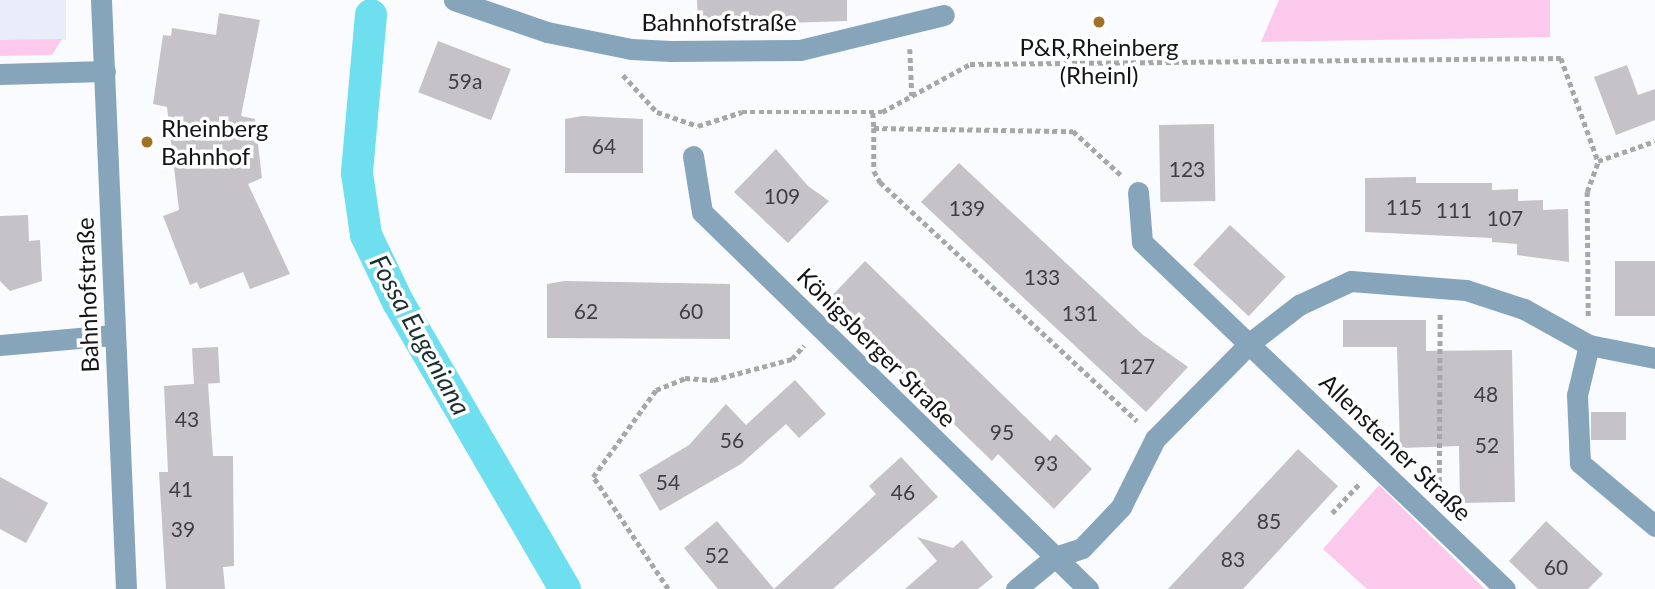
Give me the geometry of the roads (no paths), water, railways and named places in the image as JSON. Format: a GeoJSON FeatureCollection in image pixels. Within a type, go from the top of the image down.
{"type":"FeatureCollection","features":[{"type":"Feature","properties":{"kind":"street","name":"Bahnhofstraße"},"geometry":{"type":"LineString","coordinates":[[101,0],[113,335],[126,589]]}},
{"type":"Feature","properties":{"kind":"street","name":"Bahnhofstraße"},"geometry":{"type":"LineString","coordinates":[[454,0],[510,23],[631,49],[800,50],[944,15]]}},
{"type":"Feature","properties":{"kind":"street"},"geometry":{"type":"LineString","coordinates":[[0,74],[105,71]]}},
{"type":"Feature","properties":{"kind":"street","name":"Königsberger Straße"},"geometry":{"type":"LineString","coordinates":[[693,156],[702,212],[1088,589]]}},
{"type":"Feature","properties":{"kind":"street","name":"Allensteiner Straße"},"geometry":{"type":"LineString","coordinates":[[1138,192],[1142,242],[1251,342],[1505,589]]}},
{"type":"Feature","properties":{"kind":"street"},"geometry":{"type":"LineString","coordinates":[[1016,589],[1055,557],[1082,548],[1121,507],[1155,439],[1251,342],[1299,305],[1352,281],[1466,290],[1524,309],[1589,345],[1655,358]]}},
{"type":"Feature","properties":{"kind":"street"},"geometry":{"type":"LineString","coordinates":[[0,345],[113,335]]}},
{"type":"Feature","properties":{"kind":"street"},"geometry":{"type":"LineString","coordinates":[[1589,345],[1577,395],[1580,463],[1655,526]]}},
{"type":"Feature","properties":{"kind":"waterway","name":"Fossa Eugeniana"},"geometry":{"type":"LineString","coordinates":[[371,15],[357,173],[366,235],[398,302],[565,589]]}},
{"type":"Feature","properties":{"kind":"place","name":"P&R,Rheinberg (Rheinl)"},"geometry":{"type":"Point","coordinates":[1099,22]}},
{"type":"Feature","properties":{"kind":"place","name":"Rheinberg Bahnhof"},"geometry":{"type":"Point","coordinates":[147,142]}}]}
